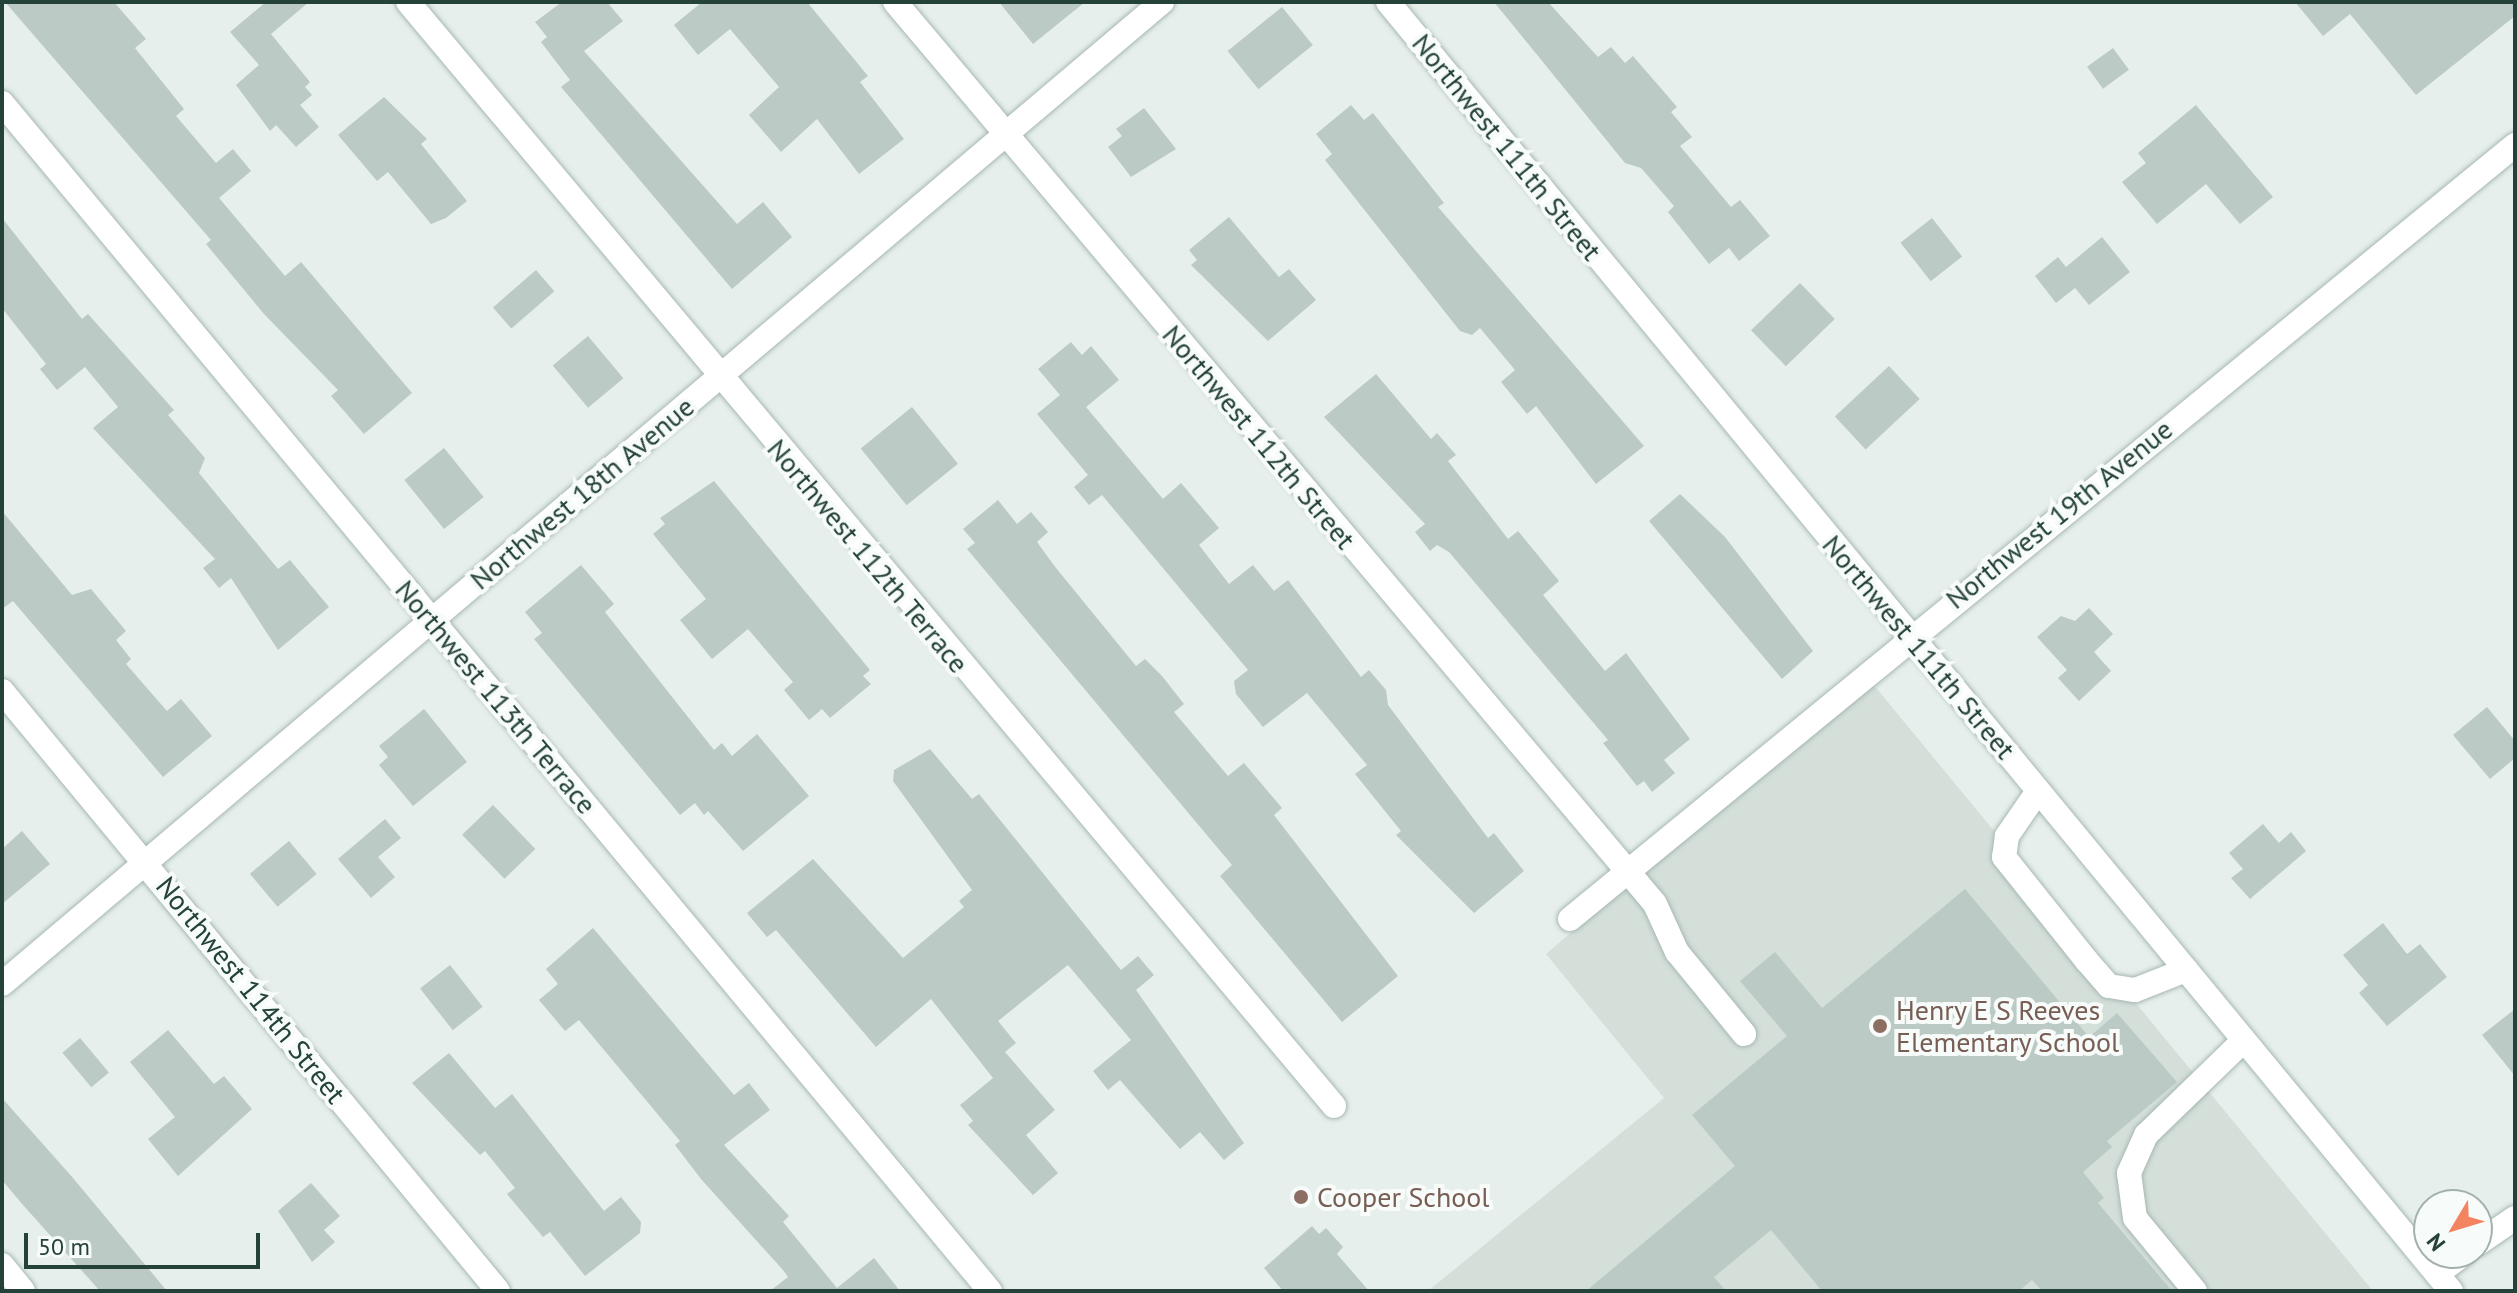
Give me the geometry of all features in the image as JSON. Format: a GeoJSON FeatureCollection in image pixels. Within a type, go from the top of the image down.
{"type":"FeatureCollection","features":[{"type":"Feature","properties":{"kind":"street","name":"Northwest 112th Terrace"},"geometry":{"type":"LineString","coordinates":[[408,2],[718,379],[1334,1106]]}},
{"type":"Feature","properties":{"kind":"street","name":"Northwest 112th Street"},"geometry":{"type":"LineString","coordinates":[[895,2],[1655,904],[1677,952],[1744,1034]]}},
{"type":"Feature","properties":{"kind":"street","name":"Northwest 18th Avenue"},"geometry":{"type":"LineString","coordinates":[[2,984],[1162,2]]}},
{"type":"Feature","properties":{"kind":"street","name":"Northwest 111th Street"},"geometry":{"type":"LineString","coordinates":[[1388,2],[2444,1282]]}},
{"type":"Feature","properties":{"kind":"street","name":"Northwest 113th Terrace"},"geometry":{"type":"LineString","coordinates":[[2,103],[990,1291]]}},
{"type":"Feature","properties":{"kind":"street","name":"Northwest 19th Avenue"},"geometry":{"type":"LineString","coordinates":[[1570,919],[1909,636],[2515,145]]}},
{"type":"Feature","properties":{"kind":"street","name":"Northwest 114th Street"},"geometry":{"type":"LineString","coordinates":[[2,691],[498,1291]]}},
{"type":"Feature","properties":{"kind":"street"},"geometry":{"type":"LineString","coordinates":[[2038,791],[2007,836],[2004,857],[2087,961],[2109,986],[2135,990],[2186,970]]}},
{"type":"Feature","properties":{"kind":"street"},"geometry":{"type":"LineString","coordinates":[[2195,1291],[2135,1218],[2129,1173],[2146,1135],[2244,1040]]}},
{"type":"Feature","properties":{"kind":"street"},"geometry":{"type":"LineString","coordinates":[[2493,1233],[2515,1218]]}},
{"type":"Feature","properties":{"kind":"street"},"geometry":{"type":"LineString","coordinates":[[2,1265],[23,1291]]}},
{"type":"Feature","properties":{"kind":"shaded area","name":"Henry E S Reeves Elementary School"},"geometry":{"type":"Polygon","coordinates":[[[1868,678],[2373,1291],[1428,1291],[1664,1098],[1546,954],[1868,678]]]}},
{"type":"Feature","properties":{"kind":"building"},"geometry":{"type":"Polygon","coordinates":[[[5,2],[114,2],[146,39],[135,48],[184,109],[176,116],[216,163],[233,149],[251,171],[219,198],[285,276],[301,262],[412,393],[364,434],[331,396],[338,390],[264,314],[206,244],[211,240],[5,2]]]}},
{"type":"Feature","properties":{"kind":"building"},"geometry":{"type":"Polygon","coordinates":[[[266,2],[309,2],[271,34],[310,82],[305,87],[312,95],[300,105],[319,127],[296,147],[276,125],[270,131],[236,85],[259,65],[230,32],[266,2]]]}},
{"type":"Feature","properties":{"kind":"building"},"geometry":{"type":"Polygon","coordinates":[[[562,2],[607,2],[623,21],[584,51],[737,224],[763,202],[792,237],[732,289],[561,87],[570,80],[541,42],[547,37],[535,22],[562,2]]]}},
{"type":"Feature","properties":{"kind":"building"},"geometry":{"type":"Polygon","coordinates":[[[702,2],[807,2],[868,76],[860,82],[904,139],[859,174],[817,119],[781,152],[749,115],[779,87],[730,29],[698,55],[674,25],[702,2]]]}},
{"type":"Feature","properties":{"kind":"building"},"geometry":{"type":"Polygon","coordinates":[[[999,2],[1085,2],[1033,44],[999,2]]]}},
{"type":"Feature","properties":{"kind":"building"},"geometry":{"type":"Polygon","coordinates":[[[1494,2],[1548,2],[1598,57],[1611,47],[1625,63],[1633,56],[1677,107],[1671,112],[1692,137],[1680,146],[1731,207],[1740,200],[1770,236],[1739,261],[1729,248],[1709,264],[1668,212],[1674,206],[1641,168],[1625,163],[1494,2]]]}},
{"type":"Feature","properties":{"kind":"building"},"geometry":{"type":"Polygon","coordinates":[[[2295,2],[2515,2],[2515,16],[2416,95],[2350,14],[2323,36],[2295,2]]]}},
{"type":"Feature","properties":{"kind":"building"},"geometry":{"type":"Polygon","coordinates":[[[1282,7],[1313,45],[1258,89],[1228,51],[1282,7]]]}},
{"type":"Feature","properties":{"kind":"building"},"geometry":{"type":"Polygon","coordinates":[[[2113,48],[2129,70],[2103,89],[2087,67],[2113,48]]]}},
{"type":"Feature","properties":{"kind":"building"},"geometry":{"type":"Polygon","coordinates":[[[384,97],[427,139],[421,144],[467,201],[446,218],[431,224],[388,172],[377,181],[338,135],[384,97]]]}},
{"type":"Feature","properties":{"kind":"building"},"geometry":{"type":"Polygon","coordinates":[[[1351,105],[1364,120],[1373,113],[1444,203],[1438,207],[1644,446],[1596,484],[1536,406],[1527,414],[1501,382],[1515,370],[1480,328],[1472,335],[1460,331],[1325,160],[1332,154],[1316,134],[1351,105]]]}},
{"type":"Feature","properties":{"kind":"building"},"geometry":{"type":"Polygon","coordinates":[[[2196,105],[2273,197],[2240,224],[2206,184],[2157,224],[2122,182],[2146,163],[2138,153],[2196,105]]]}},
{"type":"Feature","properties":{"kind":"building"},"geometry":{"type":"Polygon","coordinates":[[[1144,108],[1176,149],[1131,177],[1108,147],[1122,136],[1116,129],[1144,108]]]}},
{"type":"Feature","properties":{"kind":"building"},"geometry":{"type":"Polygon","coordinates":[[[1229,217],[1279,277],[1289,269],[1316,300],[1268,341],[1191,265],[1197,260],[1189,250],[1229,217]]]}},
{"type":"Feature","properties":{"kind":"building"},"geometry":{"type":"Polygon","coordinates":[[[2,218],[82,319],[88,314],[174,410],[168,415],[205,458],[199,473],[278,569],[290,560],[329,607],[278,650],[231,578],[219,588],[203,568],[215,559],[93,428],[118,407],[85,367],[57,390],[40,369],[46,364],[2,308],[2,218]]]}},
{"type":"Feature","properties":{"kind":"building"},"geometry":{"type":"Polygon","coordinates":[[[1932,218],[1962,257],[1931,281],[1900,243],[1932,218]]]}},
{"type":"Feature","properties":{"kind":"building"},"geometry":{"type":"Polygon","coordinates":[[[2102,237],[2130,272],[2089,305],[2075,288],[2056,303],[2035,276],[2058,257],[2066,267],[2102,237]]]}},
{"type":"Feature","properties":{"kind":"building"},"geometry":{"type":"Polygon","coordinates":[[[536,270],[554,291],[511,329],[493,307],[536,270]]]}},
{"type":"Feature","properties":{"kind":"building"},"geometry":{"type":"Polygon","coordinates":[[[1800,283],[1835,319],[1786,366],[1751,330],[1800,283]]]}},
{"type":"Feature","properties":{"kind":"building"},"geometry":{"type":"Polygon","coordinates":[[[588,336],[623,378],[588,408],[553,366],[588,336]]]}},
{"type":"Feature","properties":{"kind":"building"},"geometry":{"type":"Polygon","coordinates":[[[1071,342],[1082,355],[1091,346],[1119,380],[1086,407],[1163,499],[1181,483],[1219,528],[1199,545],[1229,584],[1253,565],[1274,591],[1288,580],[1361,677],[1369,670],[1386,690],[1388,705],[1488,838],[1494,833],[1524,871],[1474,913],[1396,835],[1401,831],[1355,774],[1367,765],[1307,693],[1263,727],[1236,694],[1234,681],[1248,670],[1102,495],[1089,505],[1074,487],[1088,475],[1037,414],[1060,395],[1038,369],[1071,342]]]}},
{"type":"Feature","properties":{"kind":"building"},"geometry":{"type":"Polygon","coordinates":[[[1889,366],[1920,399],[1866,449],[1835,416],[1889,366]]]}},
{"type":"Feature","properties":{"kind":"building"},"geometry":{"type":"Polygon","coordinates":[[[1376,374],[1431,439],[1437,433],[1456,455],[1448,461],[1508,539],[1518,531],[1559,581],[1543,595],[1605,671],[1626,653],[1690,739],[1664,760],[1675,773],[1652,792],[1644,781],[1637,786],[1603,743],[1608,740],[1449,552],[1437,545],[1430,551],[1415,532],[1425,524],[1324,417],[1376,374]]]}},
{"type":"Feature","properties":{"kind":"building"},"geometry":{"type":"Polygon","coordinates":[[[912,407],[958,464],[907,505],[861,449],[912,407]]]}},
{"type":"Feature","properties":{"kind":"building"},"geometry":{"type":"Polygon","coordinates":[[[444,448],[484,497],[444,529],[404,480],[444,448]]]}},
{"type":"Feature","properties":{"kind":"building"},"geometry":{"type":"Polygon","coordinates":[[[714,481],[870,670],[863,676],[871,684],[830,718],[822,709],[809,720],[784,690],[793,682],[748,629],[712,659],[680,620],[706,599],[653,534],[665,524],[660,518],[714,481]]]}},
{"type":"Feature","properties":{"kind":"building"},"geometry":{"type":"Polygon","coordinates":[[[1680,494],[1725,537],[1813,651],[1782,679],[1649,521],[1680,494]]]}},
{"type":"Feature","properties":{"kind":"building"},"geometry":{"type":"Polygon","coordinates":[[[998,500],[1017,524],[1031,512],[1048,532],[1037,542],[1056,568],[1136,666],[1145,659],[1162,676],[1184,704],[1174,712],[1228,776],[1244,763],[1282,808],[1274,815],[1398,976],[1342,1022],[1220,876],[1232,865],[967,549],[975,543],[963,529],[998,500]]]}},
{"type":"Feature","properties":{"kind":"building"},"geometry":{"type":"Polygon","coordinates":[[[2,511],[72,595],[91,589],[126,631],[116,640],[131,659],[126,664],[167,711],[181,699],[212,736],[163,777],[13,601],[2,609],[2,511]]]}},
{"type":"Feature","properties":{"kind":"building"},"geometry":{"type":"Polygon","coordinates":[[[581,565],[614,604],[605,612],[714,750],[722,743],[732,756],[757,734],[809,796],[743,851],[708,811],[704,815],[695,803],[680,815],[534,639],[542,633],[525,612],[581,565]]]}},
{"type":"Feature","properties":{"kind":"building"},"geometry":{"type":"Polygon","coordinates":[[[2089,608],[2113,634],[2094,652],[2111,671],[2079,701],[2058,678],[2067,670],[2037,637],[2061,616],[2075,621],[2089,608]]]}},
{"type":"Feature","properties":{"kind":"building"},"geometry":{"type":"Polygon","coordinates":[[[2487,707],[2515,741],[2515,758],[2490,779],[2453,735],[2487,707]]]}},
{"type":"Feature","properties":{"kind":"building"},"geometry":{"type":"Polygon","coordinates":[[[424,709],[467,762],[413,806],[379,765],[388,757],[379,746],[424,709]]]}},
{"type":"Feature","properties":{"kind":"building"},"geometry":{"type":"Polygon","coordinates":[[[930,749],[972,799],[979,794],[1121,970],[1138,956],[1154,975],[1136,990],[1244,1143],[1224,1160],[1200,1132],[1180,1149],[1120,1080],[1108,1090],[1093,1071],[1131,1040],[1068,965],[998,1021],[1016,1043],[1005,1052],[1055,1110],[1026,1135],[1058,1173],[1033,1195],[968,1125],[973,1121],[960,1105],[993,1078],[931,999],[876,1047],[776,930],[767,937],[747,913],[813,859],[903,958],[964,907],[959,901],[972,890],[893,781],[894,770],[930,749]]]}},
{"type":"Feature","properties":{"kind":"building"},"geometry":{"type":"Polygon","coordinates":[[[493,805],[535,849],[504,879],[462,835],[493,805]]]}},
{"type":"Feature","properties":{"kind":"building"},"geometry":{"type":"Polygon","coordinates":[[[385,819],[401,838],[378,857],[395,877],[371,898],[338,859],[385,819]]]}},
{"type":"Feature","properties":{"kind":"building"},"geometry":{"type":"Polygon","coordinates":[[[2263,824],[2279,843],[2291,832],[2306,851],[2250,899],[2231,878],[2243,869],[2229,853],[2263,824]]]}},
{"type":"Feature","properties":{"kind":"building"},"geometry":{"type":"Polygon","coordinates":[[[22,831],[50,864],[2,904],[2,849],[22,831]]]}},
{"type":"Feature","properties":{"kind":"building"},"geometry":{"type":"Polygon","coordinates":[[[289,841],[317,874],[278,907],[250,874],[289,841]]]}},
{"type":"Feature","properties":{"kind":"building"},"geometry":{"type":"Polygon","coordinates":[[[1965,889],[2089,1037],[2117,1013],[2177,1082],[2107,1141],[2112,1147],[2083,1172],[2104,1198],[2098,1203],[2172,1291],[2042,1291],[2032,1280],[2019,1291],[1822,1291],[1771,1230],[1714,1277],[1726,1291],[1586,1291],[1735,1166],[1692,1115],[1787,1036],[1740,981],[1775,952],[1822,1008],[1965,889]]]}},
{"type":"Feature","properties":{"kind":"building"},"geometry":{"type":"Polygon","coordinates":[[[2383,923],[2407,954],[2420,944],[2447,977],[2387,1026],[2359,993],[2368,985],[2343,955],[2383,923]]]}},
{"type":"Feature","properties":{"kind":"building"},"geometry":{"type":"Polygon","coordinates":[[[593,928],[734,1095],[749,1083],[770,1110],[724,1145],[789,1216],[783,1222],[837,1288],[874,1258],[900,1291],[770,1291],[788,1277],[783,1270],[701,1179],[675,1145],[680,1141],[579,1020],[565,1031],[539,1000],[558,984],[546,969],[593,928]]]}},
{"type":"Feature","properties":{"kind":"building"},"geometry":{"type":"Polygon","coordinates":[[[450,965],[483,1007],[453,1030],[420,988],[450,965]]]}},
{"type":"Feature","properties":{"kind":"building"},"geometry":{"type":"Polygon","coordinates":[[[2515,1009],[2515,1076],[2482,1035],[2515,1009]]]}},
{"type":"Feature","properties":{"kind":"building"},"geometry":{"type":"Polygon","coordinates":[[[168,1030],[214,1084],[224,1076],[252,1109],[178,1176],[148,1139],[175,1117],[130,1062],[168,1030]]]}},
{"type":"Feature","properties":{"kind":"building"},"geometry":{"type":"Polygon","coordinates":[[[80,1038],[109,1072],[91,1087],[62,1053],[80,1038]]]}},
{"type":"Feature","properties":{"kind":"building"},"geometry":{"type":"Polygon","coordinates":[[[449,1053],[495,1108],[512,1094],[604,1211],[621,1197],[641,1222],[640,1233],[585,1276],[550,1232],[543,1237],[507,1194],[515,1188],[485,1151],[480,1155],[412,1083],[449,1053]]]}},
{"type":"Feature","properties":{"kind":"building"},"geometry":{"type":"Polygon","coordinates":[[[2,1098],[167,1291],[100,1291],[23,1205],[2,1180],[2,1098]]]}},
{"type":"Feature","properties":{"kind":"building"},"geometry":{"type":"Polygon","coordinates":[[[311,1183],[340,1216],[324,1230],[335,1242],[312,1262],[278,1211],[311,1183]]]}},
{"type":"Feature","properties":{"kind":"building"},"geometry":{"type":"Polygon","coordinates":[[[1312,1226],[1319,1234],[1326,1228],[1343,1247],[1337,1254],[1369,1291],[1283,1291],[1264,1268],[1312,1226]]]}},
{"type":"Feature","properties":{"kind":"place","name":"Henry E S Reeves Elementary School"},"geometry":{"type":"Point","coordinates":[1880,1026]}},
{"type":"Feature","properties":{"kind":"place","name":"Cooper School"},"geometry":{"type":"Point","coordinates":[1301,1197]}}]}
